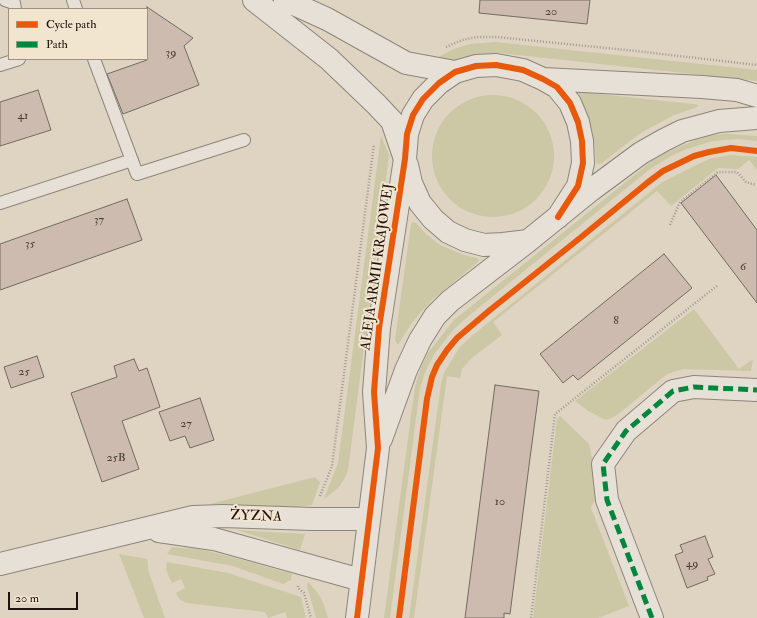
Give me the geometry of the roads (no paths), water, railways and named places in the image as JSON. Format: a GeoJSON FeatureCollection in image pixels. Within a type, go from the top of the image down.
{"type":"FeatureCollection","features":[{"type":"Feature","properties":{"kind":"street"},"geometry":{"type":"LineString","coordinates":[[254,0],[329,59],[392,121],[405,159],[411,183],[420,203],[433,219],[448,232],[465,240],[484,244],[504,244],[528,241]]}},
{"type":"Feature","properties":{"kind":"street"},"geometry":{"type":"LineString","coordinates":[[285,0],[326,19],[406,63],[455,72]]}},
{"type":"Feature","properties":{"kind":"street"},"geometry":{"type":"LineString","coordinates":[[405,159],[407,134],[413,116],[423,99],[439,83],[455,72],[476,66],[496,65],[523,70],[557,87],[570,103],[578,122],[582,141],[583,163],[578,186],[558,217]]}},
{"type":"Feature","properties":{"kind":"street"},"geometry":{"type":"LineString","coordinates":[[543,79],[702,87],[737,90],[757,96]]}},
{"type":"Feature","properties":{"kind":"street","name":"ALEJA ARMII KRAJOWEJ"},"geometry":{"type":"LineString","coordinates":[[378,448],[406,370],[420,340],[435,316],[450,301],[591,190],[641,154],[664,140],[682,131],[719,121],[757,118]]}},
{"type":"Feature","properties":{"kind":"street","name":"ALEJA ARMII KRAJOWEJ"},"geometry":{"type":"LineString","coordinates":[[357,618],[378,448],[374,392],[379,328],[405,159]]}},
{"type":"Feature","properties":{"kind":"street"},"geometry":{"type":"LineString","coordinates":[[652,618],[607,500],[603,464],[626,431],[672,391],[694,387],[757,390]]}},
{"type":"Feature","properties":{"kind":"street","name":"ŻYZNA"},"geometry":{"type":"LineString","coordinates":[[0,564],[193,517],[237,516],[306,519],[369,519]]}},
{"type":"Feature","properties":{"kind":"street","name":"ŻYZNA"},"geometry":{"type":"LineString","coordinates":[[144,529],[214,539],[361,580]]}},
{"type":"Feature","properties":{"kind":"lane"},"geometry":{"type":"LineString","coordinates":[[5,0],[14,3],[15,8]]}},
{"type":"Feature","properties":{"kind":"lane"},"geometry":{"type":"LineString","coordinates":[[0,65],[16,60]]}},
{"type":"Feature","properties":{"kind":"lane"},"geometry":{"type":"LineString","coordinates":[[94,60],[137,174],[244,140]]}},
{"type":"Feature","properties":{"kind":"lane"},"geometry":{"type":"LineString","coordinates":[[0,203],[132,160]]}}]}
